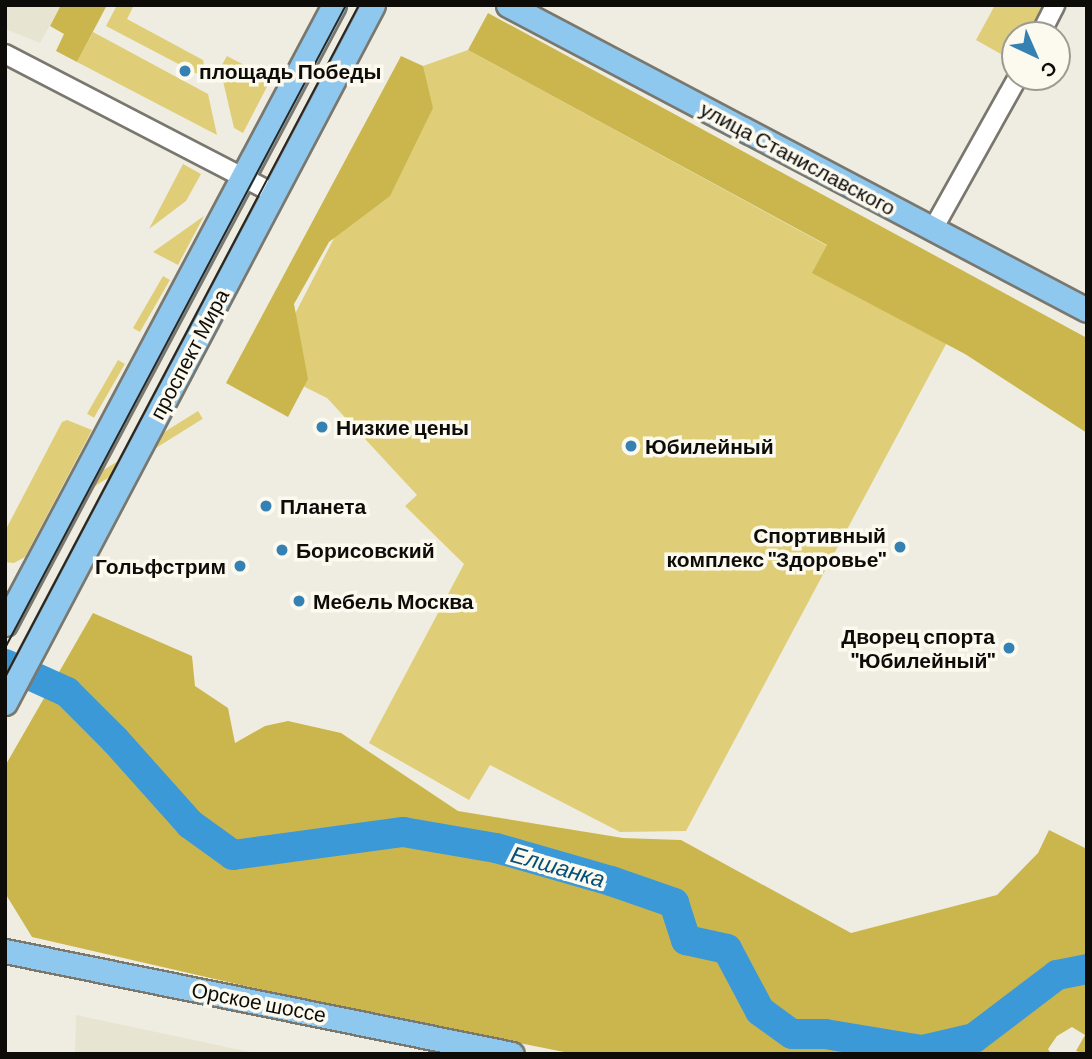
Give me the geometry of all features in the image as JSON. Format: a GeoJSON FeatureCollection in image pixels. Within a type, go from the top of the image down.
{"type":"FeatureCollection","features":[{"type":"Feature","properties":{"kind":"main road","name":"проспект Мира"},"geometry":{"type":"LineString","coordinates":[[7,620],[334,5]]}},
{"type":"Feature","properties":{"kind":"main road","name":"проспект Мира"},"geometry":{"type":"LineString","coordinates":[[5,703],[373,5]]}},
{"type":"Feature","properties":{"kind":"main road","name":"улица Станиславского"},"geometry":{"type":"LineString","coordinates":[[508,5],[1087,310]]}},
{"type":"Feature","properties":{"kind":"main road","name":"Орское шоссе"},"geometry":{"type":"LineString","coordinates":[[5,951],[512,1054]]}},
{"type":"Feature","properties":{"kind":"street"},"geometry":{"type":"LineString","coordinates":[[1047,21],[1055,5]]}},
{"type":"Feature","properties":{"kind":"street"},"geometry":{"type":"LineString","coordinates":[[5,54],[273,193]]}},
{"type":"Feature","properties":{"kind":"street"},"geometry":{"type":"LineString","coordinates":[[933,229],[1010,91]]}},
{"type":"Feature","properties":{"kind":"shaded area"},"geometry":{"type":"Polygon","coordinates":[[[5,5],[61,5],[40,43],[5,29],[5,5]]]}},
{"type":"Feature","properties":{"kind":"shaded area"},"geometry":{"type":"Polygon","coordinates":[[[61,5],[107,5],[77,62],[56,51],[64,34],[50,26],[61,5]]]}},
{"type":"Feature","properties":{"kind":"shaded area"},"geometry":{"type":"Polygon","coordinates":[[[117,5],[134,5],[127,19],[203,60],[207,79],[106,26],[117,5]]]}},
{"type":"Feature","properties":{"kind":"shaded area"},"geometry":{"type":"Polygon","coordinates":[[[995,5],[1045,5],[1037,21],[1001,21],[1001,54],[976,40],[995,5]]]}},
{"type":"Feature","properties":{"kind":"shaded area"},"geometry":{"type":"Polygon","coordinates":[[[488,13],[1087,338],[1087,433],[965,354],[812,273],[827,245],[468,50],[488,13]]]}},
{"type":"Feature","properties":{"kind":"shaded area"},"geometry":{"type":"Polygon","coordinates":[[[93,32],[208,94],[217,135],[77,62],[93,32]]]}},
{"type":"Feature","properties":{"kind":"shaded area","name":"Юбилейный"},"geometry":{"type":"Polygon","coordinates":[[[468,50],[960,318],[686,831],[620,832],[490,765],[469,800],[369,743],[464,564],[405,506],[417,495],[327,398],[267,368],[423,66],[468,50]]]}},
{"type":"Feature","properties":{"kind":"shaded area"},"geometry":{"type":"Polygon","coordinates":[[[227,56],[271,79],[243,133],[234,128],[220,68],[227,56]]]}},
{"type":"Feature","properties":{"kind":"shaded area"},"geometry":{"type":"Polygon","coordinates":[[[401,56],[423,66],[433,108],[390,196],[329,242],[294,304],[308,379],[288,417],[226,383],[401,56]]]}},
{"type":"Feature","properties":{"kind":"shaded area"},"geometry":{"type":"Polygon","coordinates":[[[183,164],[201,174],[186,201],[149,229],[183,164]]]}},
{"type":"Feature","properties":{"kind":"shaded area"},"geometry":{"type":"Polygon","coordinates":[[[204,216],[178,265],[153,252],[204,216]]]}},
{"type":"Feature","properties":{"kind":"shaded area"},"geometry":{"type":"Polygon","coordinates":[[[163,276],[170,280],[140,332],[133,328],[163,276]]]}},
{"type":"Feature","properties":{"kind":"shaded area"},"geometry":{"type":"Polygon","coordinates":[[[118,360],[125,364],[94,418],[87,414],[118,360]]]}},
{"type":"Feature","properties":{"kind":"shaded area"},"geometry":{"type":"Polygon","coordinates":[[[198,411],[203,419],[67,503],[62,496],[198,411]]]}},
{"type":"Feature","properties":{"kind":"shaded area"},"geometry":{"type":"Polygon","coordinates":[[[67,420],[92,430],[25,557],[14,563],[5,562],[5,531],[62,422],[67,420]]]}},
{"type":"Feature","properties":{"kind":"shaded area"},"geometry":{"type":"Polygon","coordinates":[[[93,613],[192,656],[195,686],[228,708],[235,743],[265,726],[288,721],[341,733],[458,811],[623,838],[681,840],[851,933],[997,895],[1038,853],[1049,830],[1087,849],[1087,1054],[1076,1051],[1085,1035],[1072,1027],[1057,1036],[1048,1049],[1051,1054],[574,1054],[315,1002],[32,937],[5,893],[5,766],[93,613]]]}},
{"type":"Feature","properties":{"kind":"shaded area"},"geometry":{"type":"Polygon","coordinates":[[[76,1015],[260,1054],[75,1054],[76,1015]]]}},
{"type":"Feature","properties":{"kind":"waterway","name":"Елшанка"},"geometry":{"type":"LineString","coordinates":[[5,664],[67,692],[115,740],[190,824],[233,855],[403,832],[496,848],[611,881],[674,903],[686,940],[727,949],[760,1011],[792,1034],[825,1034],[922,1050],[974,1038],[1057,975],[1087,969]]}},
{"type":"Feature","properties":{"kind":"tram line"},"geometry":{"type":"LineString","coordinates":[[5,648],[346,5]]}},
{"type":"Feature","properties":{"kind":"tram line"},"geometry":{"type":"LineString","coordinates":[[5,677],[359,5]]}},
{"type":"Feature","properties":{"kind":"place","name":"площадь Победы"},"geometry":{"type":"Point","coordinates":[185,71]}},
{"type":"Feature","properties":{"kind":"place","name":"Низкие цены"},"geometry":{"type":"Point","coordinates":[322,427]}},
{"type":"Feature","properties":{"kind":"place","name":"Юбилейный"},"geometry":{"type":"Point","coordinates":[631,446]}},
{"type":"Feature","properties":{"kind":"place","name":"Планета"},"geometry":{"type":"Point","coordinates":[266,506]}},
{"type":"Feature","properties":{"kind":"place","name":"Спортивный комплекс \"Здоровье\""},"geometry":{"type":"Point","coordinates":[900,547]}},
{"type":"Feature","properties":{"kind":"place","name":"Борисовский"},"geometry":{"type":"Point","coordinates":[282,550]}},
{"type":"Feature","properties":{"kind":"place","name":"Гольфстрим"},"geometry":{"type":"Point","coordinates":[240,566]}},
{"type":"Feature","properties":{"kind":"place","name":"Мебель Москва"},"geometry":{"type":"Point","coordinates":[299,601]}},
{"type":"Feature","properties":{"kind":"place","name":"Дворец спорта \"Юбилейный\""},"geometry":{"type":"Point","coordinates":[1009,648]}}]}
